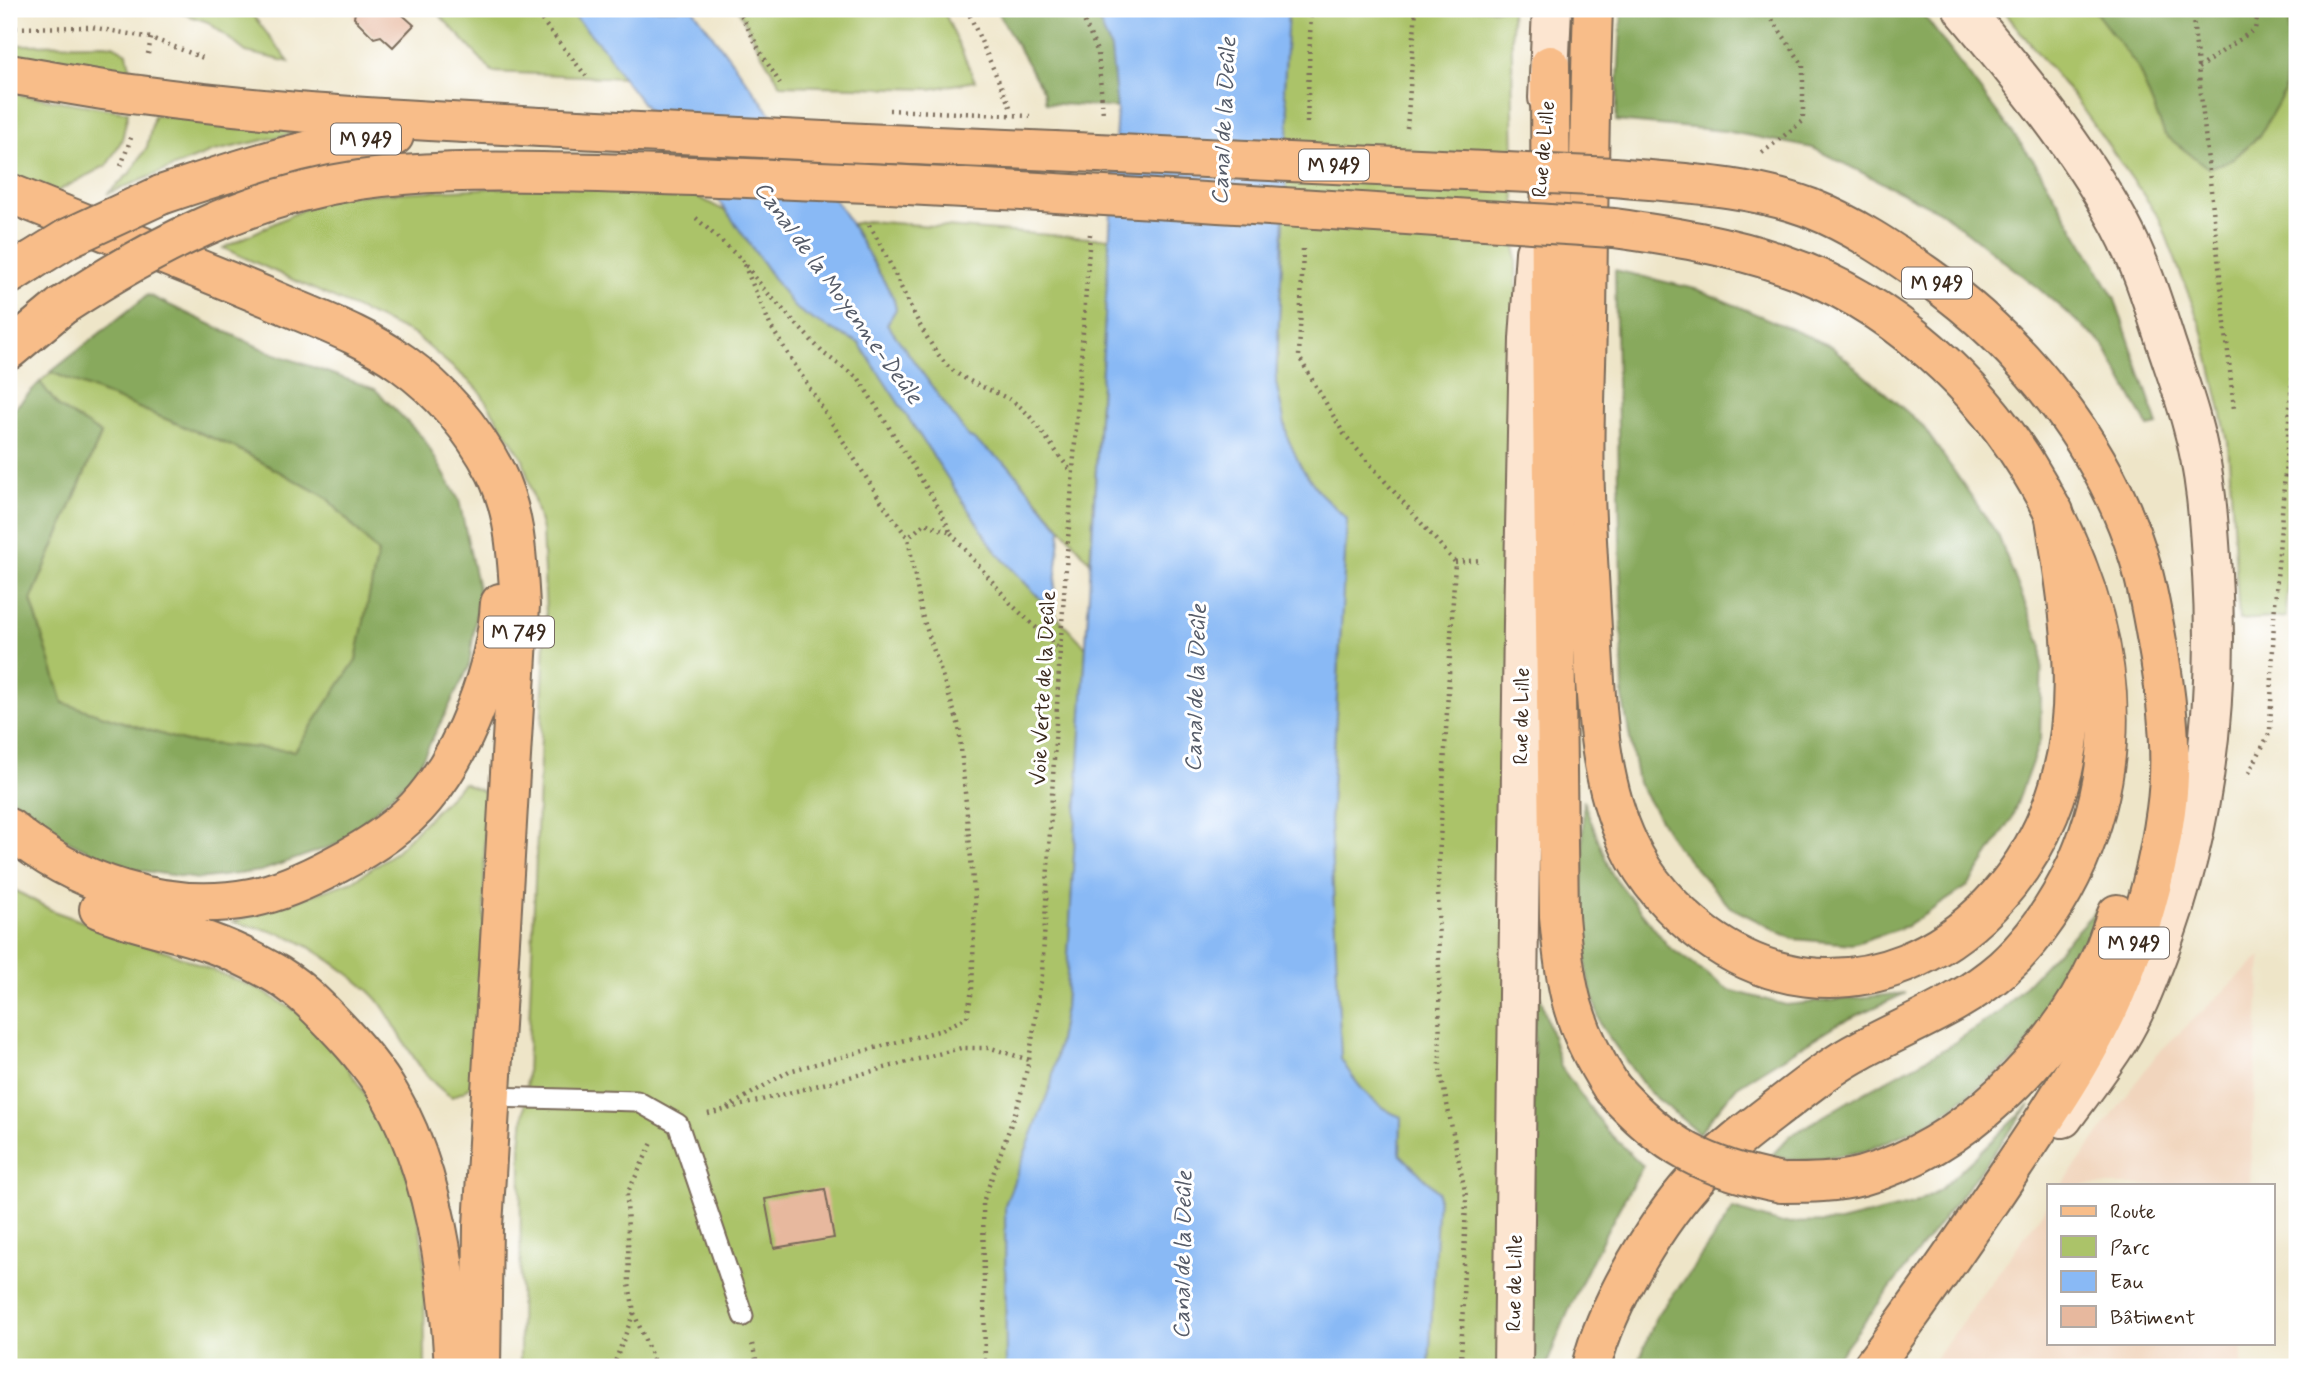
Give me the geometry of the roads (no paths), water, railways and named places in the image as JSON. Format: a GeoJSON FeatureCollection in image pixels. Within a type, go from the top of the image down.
{"type":"FeatureCollection","features":[{"type":"Feature","properties":{"kind":"main road"},"geometry":{"type":"LineString","coordinates":[[1592,9],[1584,492],[1598,707],[1606,775],[1614,808],[1630,848],[1650,880],[1671,906],[1695,928],[1718,945],[1761,966],[1824,978],[1859,976],[1895,967],[1929,953],[1963,931],[2004,888],[2032,849],[2049,814],[2061,777],[2070,729],[2073,671],[2070,611],[2054,512]]}},
{"type":"Feature","properties":{"kind":"main road"},"geometry":{"type":"LineString","coordinates":[[1550,65],[1551,411],[1559,916],[1563,973],[1582,1036],[1612,1088],[1638,1117],[1686,1153],[1746,1176],[1782,1183],[1816,1183],[1859,1177],[1898,1163],[1954,1133],[2029,1066],[2079,1000],[2101,958],[2120,905],[2136,847],[2148,790],[2150,701],[2140,559]]}},
{"type":"Feature","properties":{"kind":"main road"},"geometry":{"type":"LineString","coordinates":[[9,74],[139,95],[247,107],[354,117],[578,129]]}},
{"type":"Feature","properties":{"kind":"main road","name":"M 949"},"geometry":{"type":"LineString","coordinates":[[20,268],[68,238],[161,195],[240,168],[360,140],[444,131],[578,129],[1614,177],[1720,187],[1779,199],[1846,224],[1878,242],[1951,293],[2016,354],[2066,414],[2119,504],[2140,559],[2152,614],[2163,677],[2169,761],[2166,809],[2144,912],[2126,967],[2101,1026],[2075,1073],[1937,1280],[1872,1367]]}},
{"type":"Feature","properties":{"kind":"main road"},"geometry":{"type":"LineString","coordinates":[[9,350],[62,306],[148,253],[207,225],[265,202],[360,180],[435,172],[589,172],[882,183],[1614,228],[1677,236],[1786,265],[1876,310],[1930,351],[1969,390],[2009,438],[2054,512],[2087,587],[2106,668],[2109,710],[2105,767],[2098,808],[2070,878],[2029,942],[2002,969],[1953,1003],[1839,1063],[1754,1127],[1703,1171],[1640,1256],[1614,1304],[1591,1367]]}},
{"type":"Feature","properties":{"kind":"main road","name":"M 749"},"geometry":{"type":"LineString","coordinates":[[9,194],[195,267],[378,347],[404,364],[437,393],[463,421],[495,472],[508,506],[516,540],[520,605],[483,1226],[481,1367]]}},
{"type":"Feature","properties":{"kind":"main road"},"geometry":{"type":"LineString","coordinates":[[9,222],[184,288],[360,365],[387,380],[416,402],[457,450],[474,484],[491,531],[501,588],[499,615],[489,664],[472,716],[441,776],[424,800],[385,835],[359,853],[305,881],[252,898],[190,902],[152,898],[78,873],[50,858],[9,828]]}},
{"type":"Feature","properties":{"kind":"main road"},"geometry":{"type":"LineString","coordinates":[[9,860],[52,887],[104,911],[213,943],[272,971],[304,995],[352,1043],[389,1094],[403,1119],[419,1166],[434,1217],[446,1276],[454,1367]]}},
{"type":"Feature","properties":{"kind":"street","name":"Rue de Lille"},"geometry":{"type":"LineString","coordinates":[[1513,1367],[1518,937],[1530,339],[1552,9]]}},
{"type":"Feature","properties":{"kind":"street"},"geometry":{"type":"LineString","coordinates":[[1937,1280],[2091,1081],[2134,1010],[2169,923],[2185,868],[2208,757],[2213,715],[2214,614],[2208,512],[2193,426],[2147,286],[2121,226],[2085,165],[2042,104],[1963,9]]}},
{"type":"Feature","properties":{"kind":"lane"},"geometry":{"type":"LineString","coordinates":[[491,1097],[637,1101],[670,1124],[743,1316]]}},
{"type":"Feature","properties":{"kind":"water","name":"Canal de la Moyenne-Deûle"},"geometry":{"type":"Polygon","coordinates":[[[568,9],[693,9],[843,211],[893,297],[896,309],[887,324],[967,435],[1009,466],[1061,529],[1052,611],[997,553],[859,343],[813,320],[794,307],[727,212],[623,78],[606,51],[568,9]]]}},
{"type":"Feature","properties":{"kind":"water","name":"Canal de la Deûle"},"geometry":{"type":"Polygon","coordinates":[[[1094,9],[1288,9],[1284,89],[1289,114],[1276,383],[1288,439],[1300,465],[1319,492],[1347,519],[1330,822],[1341,1059],[1366,1094],[1391,1113],[1401,1117],[1400,1154],[1438,1192],[1429,1367],[1006,1367],[1005,1205],[1051,1085],[1065,1008],[1117,108],[1111,49],[1094,9]]]}}]}
